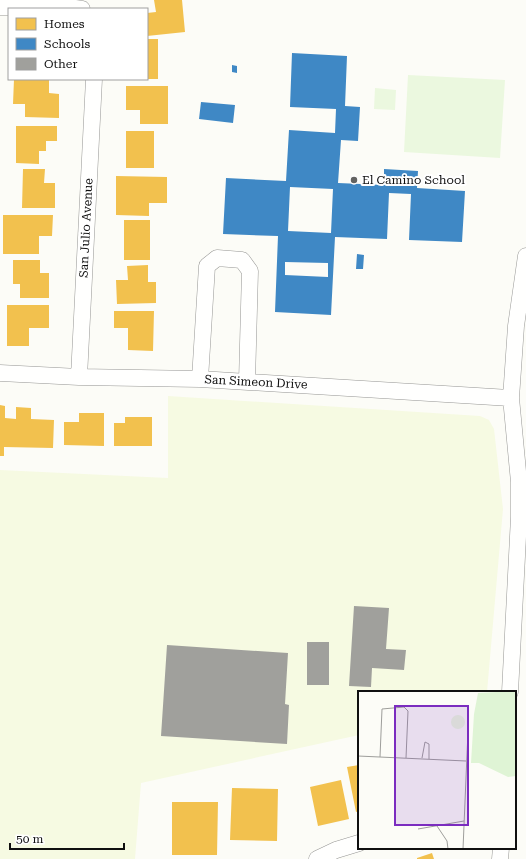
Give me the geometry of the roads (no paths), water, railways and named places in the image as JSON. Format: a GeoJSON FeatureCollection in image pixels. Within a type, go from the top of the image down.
{"type":"FeatureCollection","features":[{"type":"Feature","properties":{"kind":"street"},"geometry":{"type":"LineString","coordinates":[[0,7],[76,8]]}},
{"type":"Feature","properties":{"kind":"street","name":"San Julio Avenue"},"geometry":{"type":"LineString","coordinates":[[79,377],[94,80]]}},
{"type":"Feature","properties":{"kind":"street"},"geometry":{"type":"LineString","coordinates":[[510,691],[520,517],[519,482],[511,398],[516,326],[526,256]]}},
{"type":"Feature","properties":{"kind":"street"},"geometry":{"type":"LineString","coordinates":[[200,379],[208,266],[217,258],[242,260],[250,271],[247,381]]}},
{"type":"Feature","properties":{"kind":"street","name":"San Simeon Drive"},"geometry":{"type":"LineString","coordinates":[[0,373],[79,377],[247,381],[511,398]]}},
{"type":"Feature","properties":{"kind":"street"},"geometry":{"type":"LineString","coordinates":[[318,859],[336,850],[358,843]]}},
{"type":"Feature","properties":{"kind":"street"},"geometry":{"type":"LineString","coordinates":[[500,859],[501,849]]}},
{"type":"Feature","properties":{"kind":"place","name":"El Camino School"},"geometry":{"type":"Point","coordinates":[354,180]}}]}
